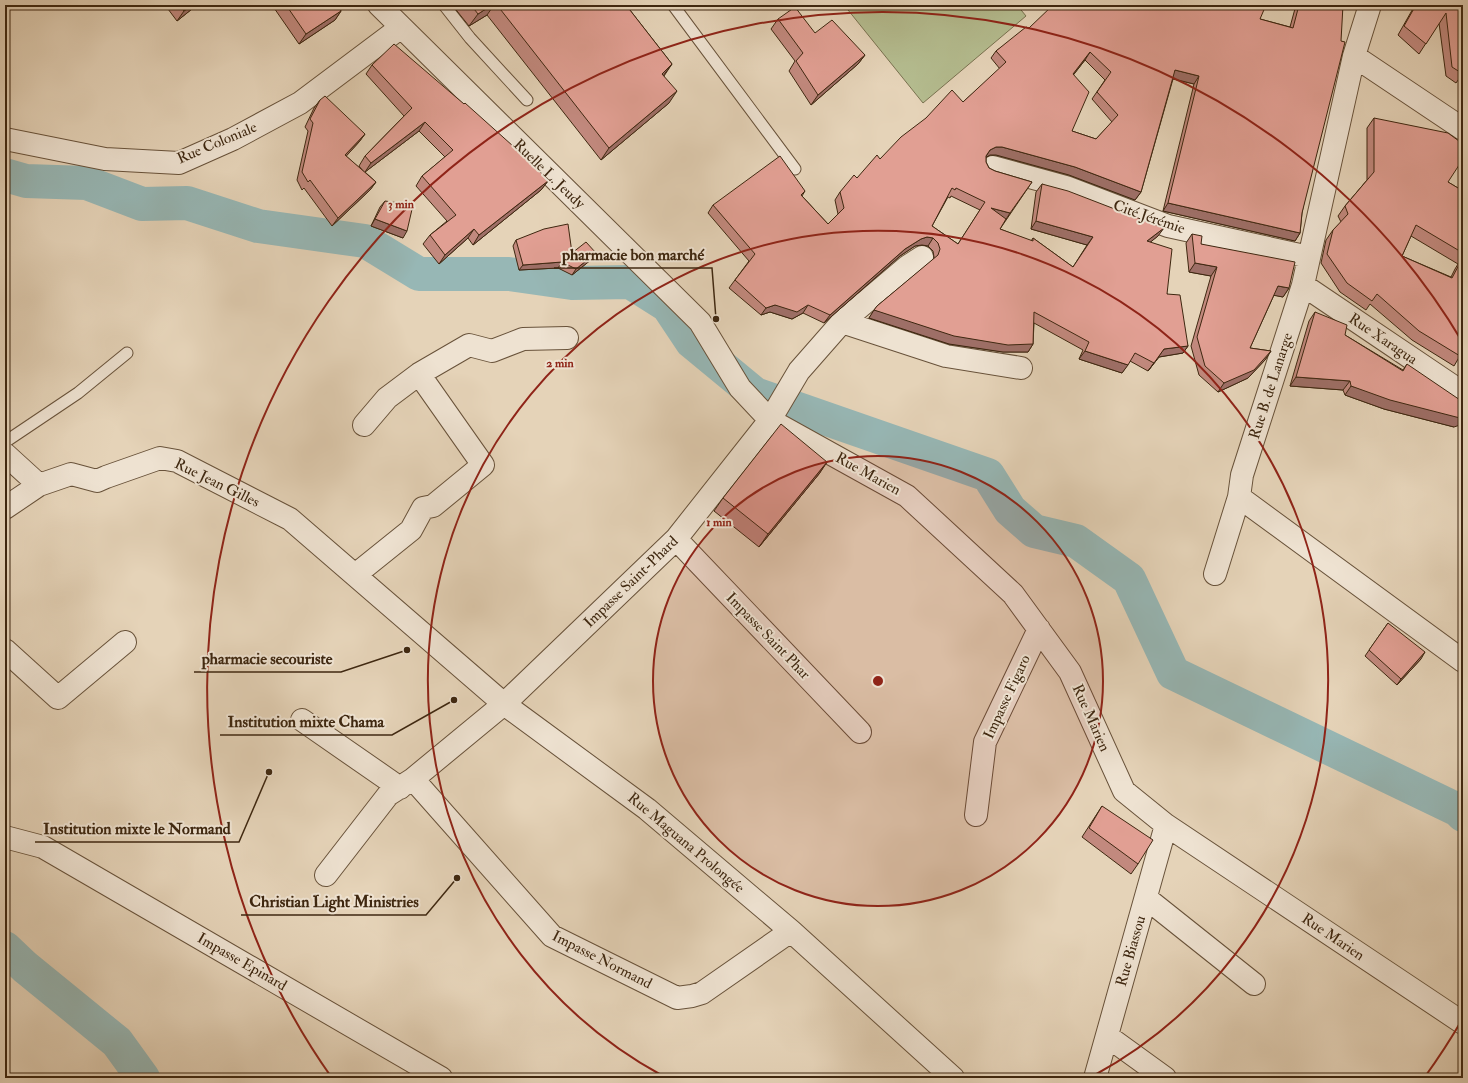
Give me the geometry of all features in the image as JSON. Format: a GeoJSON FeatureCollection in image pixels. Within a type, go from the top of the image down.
{"type":"FeatureCollection","features":[{"type":"Feature","properties":{"kind":"street","name":"Ruelle L. Jeudy"},"geometry":{"type":"LineString","coordinates":[[378,5],[700,322],[740,388]]}},
{"type":"Feature","properties":{"kind":"street","name":"Rue B. de Lanarge"},"geometry":{"type":"LineString","coordinates":[[1215,574],[1239,497],[1242,475],[1302,285],[1354,56],[1370,5]]}},
{"type":"Feature","properties":{"kind":"street","name":"Rue Coloniale"},"geometry":{"type":"LineString","coordinates":[[5,139],[105,159],[179,163],[233,139],[300,103],[400,28]]}},
{"type":"Feature","properties":{"kind":"street"},"geometry":{"type":"LineString","coordinates":[[1354,56],[1463,129]]}},
{"type":"Feature","properties":{"kind":"street","name":"Cité Jérémie"},"geometry":{"type":"LineString","coordinates":[[993,167],[1066,187],[1168,226],[1309,257]]}},
{"type":"Feature","properties":{"kind":"street","name":"Impasse Saint-Phard"},"geometry":{"type":"LineString","coordinates":[[326,875],[388,795],[406,783],[504,704],[676,539],[770,420],[799,371],[842,322],[908,266],[922,257]]}},
{"type":"Feature","properties":{"kind":"street","name":"Rue Xaragua"},"geometry":{"type":"LineString","coordinates":[[1302,285],[1463,393]]}},
{"type":"Feature","properties":{"kind":"street"},"geometry":{"type":"LineString","coordinates":[[842,322],[946,356],[1021,368]]}},
{"type":"Feature","properties":{"kind":"street"},"geometry":{"type":"LineString","coordinates":[[364,425],[387,398],[419,374],[469,345],[492,351],[523,339],[567,338]]}},
{"type":"Feature","properties":{"kind":"street"},"geometry":{"type":"LineString","coordinates":[[355,575],[411,530],[423,508],[433,506],[483,465],[419,374]]}},
{"type":"Feature","properties":{"kind":"street","name":"Rue Marien"},"geometry":{"type":"LineString","coordinates":[[740,388],[770,420],[907,496],[1013,594],[1070,672],[1124,791],[1166,825],[1463,1024]]}},
{"type":"Feature","properties":{"kind":"street"},"geometry":{"type":"LineString","coordinates":[[5,454],[39,484]]}},
{"type":"Feature","properties":{"kind":"street","name":"Rue Jean Gilles"},"geometry":{"type":"LineString","coordinates":[[5,508],[39,484],[71,474],[97,481],[160,458],[177,461],[290,519],[407,621]]}},
{"type":"Feature","properties":{"kind":"street"},"geometry":{"type":"LineString","coordinates":[[1239,497],[1463,662]]}},
{"type":"Feature","properties":{"kind":"street","name":"Impasse Saint Phar"},"geometry":{"type":"LineString","coordinates":[[676,539],[860,732]]}},
{"type":"Feature","properties":{"kind":"street","name":"Rue Maguana Prolongée"},"geometry":{"type":"LineString","coordinates":[[407,621],[504,704],[647,809],[791,931],[954,1078]]}},
{"type":"Feature","properties":{"kind":"street","name":"Impasse Figaro"},"geometry":{"type":"LineString","coordinates":[[976,815],[985,742],[1039,629]]}},
{"type":"Feature","properties":{"kind":"street"},"geometry":{"type":"LineString","coordinates":[[5,650],[58,698],[125,642]]}},
{"type":"Feature","properties":{"kind":"street","name":"Impasse Normand"},"geometry":{"type":"LineString","coordinates":[[302,720],[406,783],[552,936],[677,998],[702,993],[791,931]]}},
{"type":"Feature","properties":{"kind":"street","name":"Rue Biassou"},"geometry":{"type":"LineString","coordinates":[[1095,1078],[1166,825]]}},
{"type":"Feature","properties":{"kind":"street","name":"Impasse Epinard"},"geometry":{"type":"LineString","coordinates":[[5,837],[43,847],[441,1078]]}},
{"type":"Feature","properties":{"kind":"street"},"geometry":{"type":"LineString","coordinates":[[1146,898],[1254,984]]}},
{"type":"Feature","properties":{"kind":"street"},"geometry":{"type":"LineString","coordinates":[[1107,1036],[1165,1078]]}},
{"type":"Feature","properties":{"kind":"lane"},"geometry":{"type":"LineString","coordinates":[[444,5],[470,38],[527,100]]}},
{"type":"Feature","properties":{"kind":"lane"},"geometry":{"type":"LineString","coordinates":[[673,5],[795,169]]}},
{"type":"Feature","properties":{"kind":"lane"},"geometry":{"type":"LineString","coordinates":[[5,442],[78,393],[127,353]]}},
{"type":"Feature","properties":{"kind":"green space"},"geometry":{"type":"Polygon","coordinates":[[[844,5],[1017,5],[1026,16],[923,103],[844,5]]]}},
{"type":"Feature","properties":{"kind":"building"},"geometry":{"type":"Polygon","coordinates":[[[179,5],[192,5],[184,11],[179,5]]]}},
{"type":"Feature","properties":{"kind":"building"},"geometry":{"type":"Polygon","coordinates":[[[286,5],[338,5],[341,11],[306,34],[286,5]]]}},
{"type":"Feature","properties":{"kind":"building"},"geometry":{"type":"Polygon","coordinates":[[[471,5],[492,5],[478,14],[471,5]]]}},
{"type":"Feature","properties":{"kind":"building"},"geometry":{"type":"Polygon","coordinates":[[[497,5],[626,5],[672,64],[662,74],[677,91],[609,148],[497,5]]]}},
{"type":"Feature","properties":{"kind":"building"},"geometry":{"type":"Polygon","coordinates":[[[1053,5],[1266,5],[1260,19],[1293,28],[1299,5],[1343,5],[1341,41],[1345,42],[1302,213],[1300,233],[1168,203],[1199,76],[1175,70],[1141,192],[1075,167],[1002,147],[996,147],[990,150],[986,156],[986,162],[989,168],[1032,182],[1010,213],[991,208],[1006,219],[1000,229],[1033,241],[1033,238],[1073,267],[1093,237],[1036,221],[1042,184],[1068,191],[1164,228],[1147,241],[1172,249],[1167,294],[1180,295],[1188,346],[1164,349],[1154,363],[1135,353],[1128,365],[1085,351],[1089,342],[1034,312],[1033,344],[1008,345],[954,336],[874,310],[938,255],[940,249],[938,243],[933,238],[927,237],[905,249],[830,315],[808,305],[797,312],[775,305],[766,308],[735,280],[755,254],[713,205],[780,156],[805,191],[801,195],[828,224],[844,208],[840,192],[854,175],[857,178],[877,155],[880,159],[901,137],[926,118],[952,90],[963,102],[1006,62],[996,51],[1026,27],[1029,28],[1053,5]],[[1090,52],[1073,74],[1089,92],[1072,131],[1096,139],[1118,115],[1097,92],[1111,72],[1090,52]],[[952,188],[932,226],[958,244],[985,202],[956,188],[955,190],[952,188]]]}},
{"type":"Feature","properties":{"kind":"building"},"geometry":{"type":"Polygon","coordinates":[[[1416,5],[1463,5],[1463,74],[1452,67],[1446,13],[1426,44],[1404,26],[1416,5]]]}},
{"type":"Feature","properties":{"kind":"building"},"geometry":{"type":"Polygon","coordinates":[[[795,7],[815,33],[832,20],[865,55],[818,95],[796,61],[803,53],[778,19],[795,7]]]}},
{"type":"Feature","properties":{"kind":"building"},"geometry":{"type":"Polygon","coordinates":[[[394,44],[464,104],[465,103],[523,155],[524,153],[548,181],[479,235],[474,229],[445,255],[430,235],[456,215],[422,176],[453,150],[425,122],[371,163],[365,156],[412,108],[372,65],[394,44]]]}},
{"type":"Feature","properties":{"kind":"building"},"geometry":{"type":"Polygon","coordinates":[[[325,96],[365,134],[345,155],[376,182],[338,218],[310,180],[308,182],[302,172],[313,123],[310,119],[320,100],[325,96]]]}},
{"type":"Feature","properties":{"kind":"building"},"geometry":{"type":"Polygon","coordinates":[[[1374,118],[1448,133],[1463,144],[1463,159],[1448,182],[1463,191],[1463,253],[1416,225],[1402,256],[1452,278],[1462,259],[1463,260],[1463,350],[1460,356],[1419,331],[1377,294],[1372,301],[1347,283],[1327,254],[1333,230],[1348,214],[1345,206],[1374,172],[1374,118]]]}},
{"type":"Feature","properties":{"kind":"building"},"geometry":{"type":"Polygon","coordinates":[[[385,201],[413,205],[407,231],[375,219],[385,201]]]}},
{"type":"Feature","properties":{"kind":"building"},"geometry":{"type":"Polygon","coordinates":[[[568,224],[572,253],[586,242],[596,253],[576,269],[562,262],[523,265],[516,240],[544,229],[568,224]]]}},
{"type":"Feature","properties":{"kind":"building"},"geometry":{"type":"Polygon","coordinates":[[[1192,234],[1202,236],[1201,244],[1295,262],[1289,288],[1278,286],[1250,348],[1271,351],[1254,370],[1224,383],[1205,366],[1197,337],[1217,267],[1195,263],[1192,234]]]}},
{"type":"Feature","properties":{"kind":"building"},"geometry":{"type":"Polygon","coordinates":[[[1315,312],[1347,325],[1345,335],[1403,371],[1407,364],[1463,402],[1463,417],[1460,418],[1390,400],[1351,386],[1350,381],[1296,377],[1315,312]]]}},
{"type":"Feature","properties":{"kind":"building"},"geometry":{"type":"Polygon","coordinates":[[[781,424],[827,462],[768,534],[723,498],[781,424]]]}},
{"type":"Feature","properties":{"kind":"building"},"geometry":{"type":"Polygon","coordinates":[[[1388,623],[1425,652],[1401,679],[1369,650],[1388,623]]]}},
{"type":"Feature","properties":{"kind":"building"},"geometry":{"type":"Polygon","coordinates":[[[1102,806],[1153,840],[1138,864],[1089,828],[1102,806]]]}},
{"type":"Feature","properties":{"kind":"waterway"},"geometry":{"type":"LineString","coordinates":[[5,175],[26,181],[87,183],[142,204],[187,203],[258,226],[365,241],[419,274],[509,274],[572,283],[630,282],[668,306],[692,342],[755,394],[988,475],[1010,510],[1034,531],[1076,541],[1129,579],[1173,673],[1458,810],[1463,815]]}},
{"type":"Feature","properties":{"kind":"waterway"},"geometry":{"type":"LineString","coordinates":[[5,948],[25,967],[117,1042],[143,1078]]}},
{"type":"Feature","properties":{"kind":"place","name":"pharmacie bon marché"},"geometry":{"type":"Point","coordinates":[716,319]}},
{"type":"Feature","properties":{"kind":"place","name":"pharmacie secouriste"},"geometry":{"type":"Point","coordinates":[407,650]}},
{"type":"Feature","properties":{"kind":"place","name":"Institution mixte Chama"},"geometry":{"type":"Point","coordinates":[454,700]}},
{"type":"Feature","properties":{"kind":"place","name":"Institution mixte le Normand"},"geometry":{"type":"Point","coordinates":[269,772]}},
{"type":"Feature","properties":{"kind":"place","name":"Christian Light Ministries"},"geometry":{"type":"Point","coordinates":[457,878]}}]}
